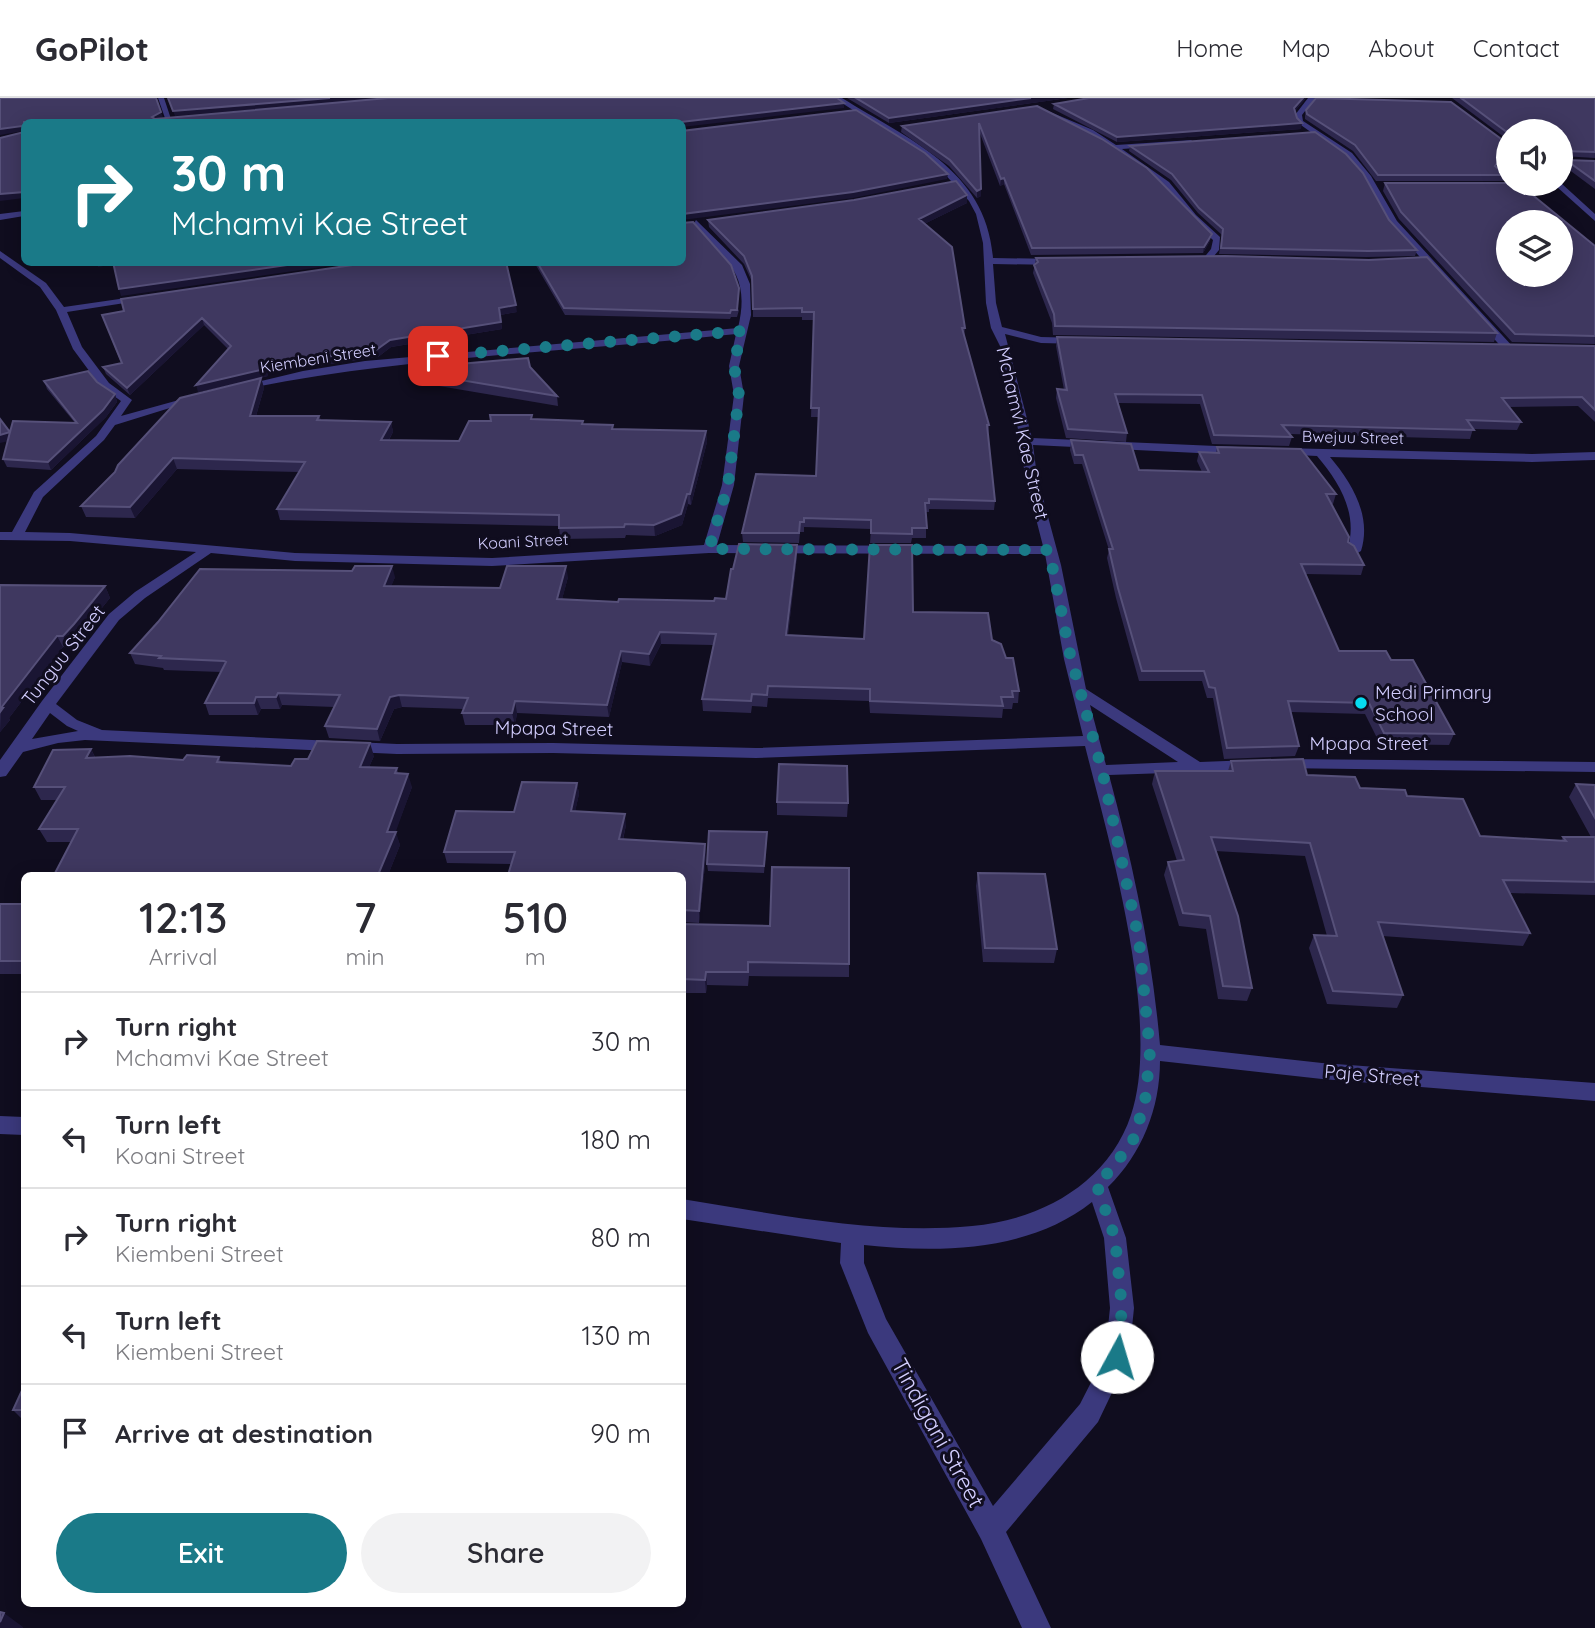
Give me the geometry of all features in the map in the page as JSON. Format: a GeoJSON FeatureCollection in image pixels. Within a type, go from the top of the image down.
{"type":"FeatureCollection","features":[{"type":"Feature","properties":{"kind":"street"},"geometry":{"type":"LineString","coordinates":[[161,98],[169,119]]}},
{"type":"Feature","properties":{"kind":"street"},"geometry":{"type":"LineString","coordinates":[[1035,98],[1038,102],[1035,108]]}},
{"type":"Feature","properties":{"kind":"street"},"geometry":{"type":"LineString","coordinates":[[1320,98],[1312,98],[1298,116],[1300,122],[1349,155],[1367,176],[1393,222],[1510,350]]}},
{"type":"Feature","properties":{"kind":"street"},"geometry":{"type":"LineString","coordinates":[[1035,108],[1061,104]]}},
{"type":"Feature","properties":{"kind":"street","name":"Mchamvi Kae Street"},"geometry":{"type":"LineString","coordinates":[[686,1210],[853,1235],[958,1237],[1010,1231],[1054,1216],[1111,1170],[1133,1140],[1145,1102],[1150,1052],[1139,940],[1102,770],[1079,691],[1023,421],[1009,374],[1006,346],[996,328],[988,296],[990,261],[985,224],[973,200],[953,184],[931,156],[890,128],[845,107]]}},
{"type":"Feature","properties":{"kind":"street"},"geometry":{"type":"LineString","coordinates":[[1035,108],[1116,147],[1166,184],[1193,217],[1217,239],[1215,250],[1201,260],[1223,260]]}},
{"type":"Feature","properties":{"kind":"street"},"geometry":{"type":"LineString","coordinates":[[1304,134],[1316,132]]}},
{"type":"Feature","properties":{"kind":"street"},"geometry":{"type":"LineString","coordinates":[[1116,147],[1204,141]]}},
{"type":"Feature","properties":{"kind":"street"},"geometry":{"type":"LineString","coordinates":[[1488,186],[1496,186]]}},
{"type":"Feature","properties":{"kind":"street"},"geometry":{"type":"LineString","coordinates":[[1372,187],[1386,187]]}},
{"type":"Feature","properties":{"kind":"street"},"geometry":{"type":"LineString","coordinates":[[1572,196],[1595,218]]}},
{"type":"Feature","properties":{"kind":"street"},"geometry":{"type":"LineString","coordinates":[[0,217],[21,214]]}},
{"type":"Feature","properties":{"kind":"street"},"geometry":{"type":"LineString","coordinates":[[686,224],[709,221]]}},
{"type":"Feature","properties":{"kind":"street"},"geometry":{"type":"LineString","coordinates":[[696,223],[733,260],[743,276],[746,315],[734,366],[739,395],[728,485],[709,549]]}},
{"type":"Feature","properties":{"kind":"street"},"geometry":{"type":"LineString","coordinates":[[0,254],[35,277],[61,310],[67,330],[105,385],[127,400],[114,422],[100,438],[38,495],[18,536]]}},
{"type":"Feature","properties":{"kind":"street"},"geometry":{"type":"LineString","coordinates":[[1416,260],[1429,260]]}},
{"type":"Feature","properties":{"kind":"street"},"geometry":{"type":"LineString","coordinates":[[990,261],[1068,262]]}},
{"type":"Feature","properties":{"kind":"street"},"geometry":{"type":"LineString","coordinates":[[61,310],[152,296]]}},
{"type":"Feature","properties":{"kind":"street"},"geometry":{"type":"LineString","coordinates":[[996,328],[1041,340],[1095,341]]}},
{"type":"Feature","properties":{"kind":"street","name":"Kiembeni Street"},"geometry":{"type":"LineString","coordinates":[[234,389],[286,378],[438,356],[741,331]]}},
{"type":"Feature","properties":{"kind":"street"},"geometry":{"type":"LineString","coordinates":[[1496,350],[1523,350]]}},
{"type":"Feature","properties":{"kind":"street"},"geometry":{"type":"LineString","coordinates":[[114,422],[209,395]]}},
{"type":"Feature","properties":{"kind":"street","name":"Bwejuu Street"},"geometry":{"type":"LineString","coordinates":[[1026,441],[1138,448],[1593,458]]}},
{"type":"Feature","properties":{"kind":"street"},"geometry":{"type":"LineString","coordinates":[[1319,452],[1337,475],[1355,509],[1359,529],[1354,551]]}},
{"type":"Feature","properties":{"kind":"street","name":"Koani Street"},"geometry":{"type":"LineString","coordinates":[[0,536],[70,537],[295,557],[492,562],[709,549],[1049,550]]}},
{"type":"Feature","properties":{"kind":"street","name":"Tunguu Street"},"geometry":{"type":"LineString","coordinates":[[0,772],[47,704],[114,617],[158,582],[206,551]]}},
{"type":"Feature","properties":{"kind":"street"},"geometry":{"type":"LineString","coordinates":[[1079,691],[1197,767]]}},
{"type":"Feature","properties":{"kind":"street"},"geometry":{"type":"LineString","coordinates":[[47,704],[72,723],[98,733]]}},
{"type":"Feature","properties":{"kind":"street","name":"Mpapa Street"},"geometry":{"type":"LineString","coordinates":[[18,748],[42,740],[98,733],[126,737],[397,749],[553,748],[756,753],[1092,741]]}},
{"type":"Feature","properties":{"kind":"street","name":"Mpapa Street"},"geometry":{"type":"LineString","coordinates":[[1102,770],[1387,763],[1595,767]]}},
{"type":"Feature","properties":{"kind":"street","name":"Paje Street"},"geometry":{"type":"LineString","coordinates":[[1150,1052],[1322,1071],[1595,1091]]}},
{"type":"Feature","properties":{"kind":"street"},"geometry":{"type":"LineString","coordinates":[[0,1125],[21,1126]]}},
{"type":"Feature","properties":{"kind":"street"},"geometry":{"type":"LineString","coordinates":[[991,1529],[1089,1413],[1117,1357],[1122,1308],[1115,1238],[1096,1183]]}},
{"type":"Feature","properties":{"kind":"street","name":"Tindigani Street"},"geometry":{"type":"LineString","coordinates":[[853,1235],[852,1263],[876,1325],[991,1529],[1037,1628]]}},
{"type":"Feature","properties":{"kind":"building"},"geometry":{"type":"Polygon","coordinates":[[[0,98],[156,98],[161,112],[152,117],[155,119],[21,119],[21,126],[0,129],[0,98]]]}},
{"type":"Feature","properties":{"kind":"building"},"geometry":{"type":"Polygon","coordinates":[[[168,98],[330,98],[173,111],[168,98]]]}},
{"type":"Feature","properties":{"kind":"building"},"geometry":{"type":"Polygon","coordinates":[[[388,98],[837,98],[844,103],[686,121],[686,119],[155,119],[388,98]]]}},
{"type":"Feature","properties":{"kind":"building"},"geometry":{"type":"Polygon","coordinates":[[[856,98],[1031,98],[889,118],[856,98]]]}},
{"type":"Feature","properties":{"kind":"building"},"geometry":{"type":"Polygon","coordinates":[[[1089,98],[1303,98],[1294,108],[1302,123],[1117,137],[1054,104],[1089,98]]]}},
{"type":"Feature","properties":{"kind":"building"},"geometry":{"type":"Polygon","coordinates":[[[1316,98],[1451,102],[1496,135],[1496,175],[1378,175],[1355,145],[1307,114],[1306,110],[1316,98]]]}},
{"type":"Feature","properties":{"kind":"building"},"geometry":{"type":"Polygon","coordinates":[[[1461,98],[1595,98],[1595,152],[1573,151],[1573,119],[1496,119],[1496,124],[1461,98]]]}},
{"type":"Feature","properties":{"kind":"building"},"geometry":{"type":"Polygon","coordinates":[[[1037,106],[1102,139],[1147,168],[1212,234],[1204,247],[1032,248],[979,123],[981,189],[977,191],[950,160],[902,126],[1037,106]]]}},
{"type":"Feature","properties":{"kind":"building"},"geometry":{"type":"Polygon","coordinates":[[[856,110],[925,153],[948,174],[853,192],[686,213],[686,131],[856,110]]]}},
{"type":"Feature","properties":{"kind":"building"},"geometry":{"type":"Polygon","coordinates":[[[1315,132],[1346,154],[1363,173],[1389,220],[1417,250],[1221,248],[1223,229],[1199,208],[1172,174],[1130,146],[1315,132]]]}},
{"type":"Feature","properties":{"kind":"building"},"geometry":{"type":"Polygon","coordinates":[[[21,133],[21,192],[0,194],[0,138],[21,133]]]}},
{"type":"Feature","properties":{"kind":"building"},"geometry":{"type":"Polygon","coordinates":[[[1573,160],[1595,161],[1595,181],[1573,165],[1573,160]]]}},
{"type":"Feature","properties":{"kind":"building"},"geometry":{"type":"Polygon","coordinates":[[[956,181],[967,195],[919,219],[952,247],[965,328],[962,328],[989,425],[995,501],[929,499],[929,503],[925,503],[927,528],[912,528],[912,534],[871,533],[871,520],[804,518],[804,522],[800,522],[799,533],[742,533],[756,474],[816,476],[819,408],[811,408],[814,312],[802,312],[802,308],[753,309],[752,276],[744,256],[708,220],[854,200],[956,181]]]}},
{"type":"Feature","properties":{"kind":"building"},"geometry":{"type":"Polygon","coordinates":[[[1385,183],[1496,183],[1496,196],[1534,196],[1551,210],[1496,210],[1496,287],[1573,287],[1573,228],[1595,246],[1595,336],[1515,334],[1401,212],[1385,183]]]}},
{"type":"Feature","properties":{"kind":"building"},"geometry":{"type":"Polygon","coordinates":[[[693,222],[731,265],[739,288],[737,310],[731,310],[730,313],[564,308],[539,266],[686,266],[686,223],[693,222]]]}},
{"type":"Feature","properties":{"kind":"building"},"geometry":{"type":"Polygon","coordinates":[[[1225,256],[1369,260],[1427,257],[1497,333],[1055,326],[1054,314],[1034,265],[1038,262],[1036,258],[1225,256]]]}},
{"type":"Feature","properties":{"kind":"building"},"geometry":{"type":"Polygon","coordinates":[[[114,266],[280,266],[119,289],[114,266]]]}},
{"type":"Feature","properties":{"kind":"building"},"geometry":{"type":"Polygon","coordinates":[[[346,266],[507,266],[516,305],[499,308],[501,322],[390,340],[376,350],[266,365],[265,369],[196,385],[231,346],[202,318],[127,388],[103,367],[122,363],[102,315],[124,311],[121,299],[346,266]]]}},
{"type":"Feature","properties":{"kind":"building"},"geometry":{"type":"Polygon","coordinates":[[[1057,337],[1595,346],[1595,410],[1582,397],[1502,398],[1521,422],[1467,420],[1474,430],[1282,425],[1292,437],[1214,435],[1202,395],[1115,394],[1127,433],[1068,429],[1057,389],[1067,390],[1057,337]]]}},
{"type":"Feature","properties":{"kind":"building"},"geometry":{"type":"Polygon","coordinates":[[[528,358],[530,367],[557,396],[436,376],[437,366],[528,358]]]}},
{"type":"Feature","properties":{"kind":"building"},"geometry":{"type":"Polygon","coordinates":[[[88,371],[97,382],[115,394],[103,410],[48,462],[3,459],[13,421],[77,423],[44,381],[88,371]]]}},
{"type":"Feature","properties":{"kind":"building"},"geometry":{"type":"Polygon","coordinates":[[[261,378],[250,416],[319,416],[317,420],[391,422],[381,440],[459,441],[469,421],[491,421],[490,415],[532,415],[531,419],[613,425],[612,429],[706,431],[690,494],[687,494],[681,514],[654,525],[559,528],[559,515],[277,509],[305,462],[173,458],[130,507],[81,506],[180,398],[261,378]]]}},
{"type":"Feature","properties":{"kind":"building"},"geometry":{"type":"Polygon","coordinates":[[[0,419],[10,432],[0,435],[0,419]]]}},
{"type":"Feature","properties":{"kind":"building"},"geometry":{"type":"Polygon","coordinates":[[[1071,440],[1131,444],[1139,470],[1209,472],[1199,452],[1219,453],[1217,447],[1301,449],[1336,494],[1326,494],[1349,537],[1348,542],[1354,546],[1364,565],[1301,564],[1339,651],[1386,651],[1391,660],[1413,660],[1454,734],[1384,733],[1369,703],[1288,701],[1299,746],[1227,748],[1215,688],[1209,687],[1204,671],[1142,671],[1118,588],[1109,549],[1113,549],[1083,455],[1075,455],[1071,440]]]}},
{"type":"Feature","properties":{"kind":"building"},"geometry":{"type":"Polygon","coordinates":[[[739,544],[797,545],[786,635],[864,639],[870,545],[912,545],[913,612],[988,613],[992,640],[1001,644],[1006,658],[1013,658],[1019,691],[1012,691],[1013,697],[1001,697],[1003,706],[870,701],[870,689],[768,686],[767,695],[752,694],[751,701],[702,699],[716,634],[660,632],[649,654],[621,651],[607,705],[515,701],[512,713],[462,713],[468,698],[399,695],[390,697],[377,729],[325,726],[340,695],[278,693],[276,697],[256,697],[254,703],[205,703],[226,662],[159,658],[161,656],[130,653],[200,569],[352,571],[355,566],[392,566],[384,586],[500,588],[507,566],[566,566],[557,599],[618,602],[619,599],[714,601],[715,598],[726,599],[739,544]]]}},
{"type":"Feature","properties":{"kind":"building"},"geometry":{"type":"Polygon","coordinates":[[[0,585],[105,586],[63,636],[57,636],[0,712],[0,585]]]}},
{"type":"Feature","properties":{"kind":"building"},"geometry":{"type":"Polygon","coordinates":[[[317,741],[370,743],[360,767],[397,768],[395,773],[408,774],[387,832],[396,832],[379,872],[56,872],[78,829],[39,829],[65,787],[34,787],[53,750],[91,749],[86,758],[130,756],[183,760],[187,755],[219,757],[217,762],[291,766],[295,759],[308,759],[317,741]]]}},
{"type":"Feature","properties":{"kind":"building"},"geometry":{"type":"Polygon","coordinates":[[[1303,759],[1307,775],[1355,777],[1360,788],[1405,790],[1407,796],[1463,799],[1480,836],[1566,841],[1563,837],[1595,837],[1595,882],[1503,880],[1530,933],[1378,922],[1403,995],[1333,991],[1314,935],[1337,936],[1310,843],[1211,837],[1238,916],[1252,988],[1223,986],[1210,916],[1183,913],[1168,862],[1184,860],[1155,771],[1233,771],[1231,761],[1303,759]]]}},
{"type":"Feature","properties":{"kind":"building"},"geometry":{"type":"Polygon","coordinates":[[[779,764],[847,766],[848,803],[777,802],[779,764]]]}},
{"type":"Feature","properties":{"kind":"building"},"geometry":{"type":"Polygon","coordinates":[[[522,782],[577,783],[571,811],[625,814],[619,839],[705,844],[699,911],[686,910],[686,872],[509,872],[515,852],[444,852],[456,811],[514,812],[522,782]]]}},
{"type":"Feature","properties":{"kind":"building"},"geometry":{"type":"Polygon","coordinates":[[[1576,784],[1595,785],[1595,818],[1576,784]]]}},
{"type":"Feature","properties":{"kind":"building"},"geometry":{"type":"Polygon","coordinates":[[[709,831],[767,832],[764,866],[707,864],[709,831]]]}},
{"type":"Feature","properties":{"kind":"building"},"geometry":{"type":"Polygon","coordinates":[[[772,867],[849,868],[849,964],[748,962],[748,972],[706,972],[705,980],[686,979],[686,924],[770,926],[772,867]]]}},
{"type":"Feature","properties":{"kind":"building"},"geometry":{"type":"Polygon","coordinates":[[[978,873],[1045,874],[1057,949],[985,948],[978,873]]]}},
{"type":"Feature","properties":{"kind":"building"},"geometry":{"type":"Polygon","coordinates":[[[0,904],[21,904],[21,961],[0,961],[0,904]]]}},
{"type":"Feature","properties":{"kind":"building"},"geometry":{"type":"Polygon","coordinates":[[[21,1393],[21,1410],[13,1410],[21,1393]]]}},
{"type":"Feature","properties":{"kind":"place","name":"Medi Primary School"},"geometry":{"type":"Point","coordinates":[1361,703]}},
{"type":"Feature","properties":{"kind":"route"},"geometry":{"type":"LineString","coordinates":[[438,356],[502,349],[706,336],[741,331],[734,366],[739,395],[728,485],[709,549],[1049,550],[1070,654],[1102,770],[1139,940],[1150,1052],[1145,1102],[1133,1140],[1111,1170],[1096,1183],[1115,1238],[1122,1308],[1117,1357]]}}]}
